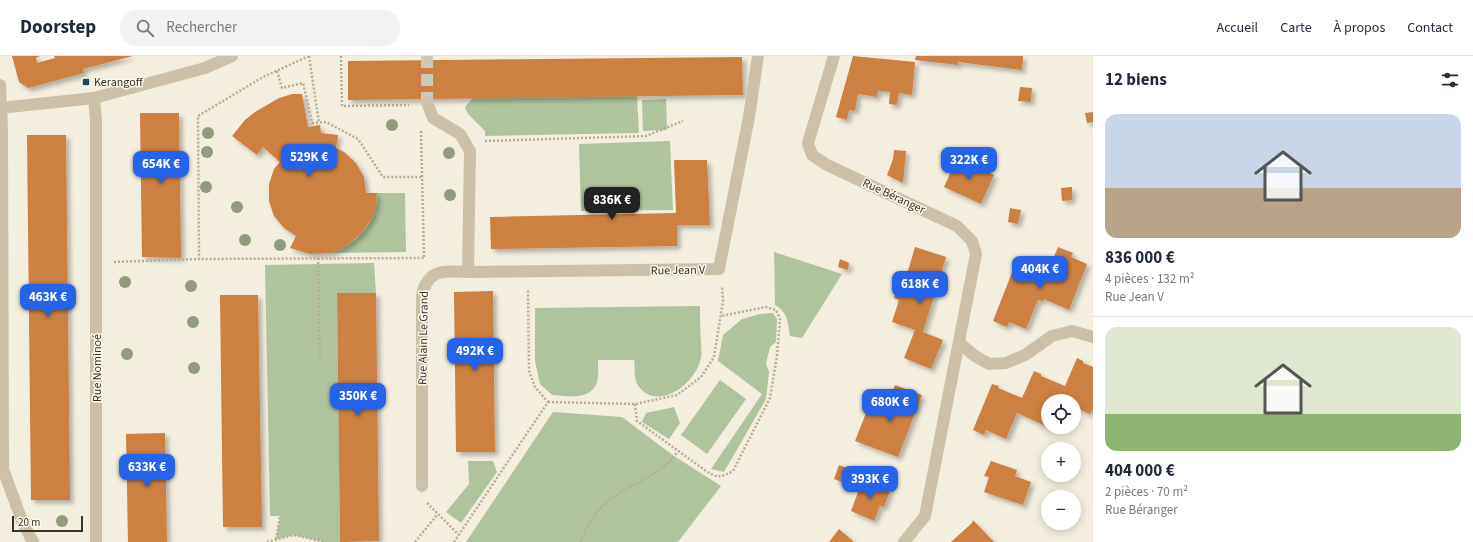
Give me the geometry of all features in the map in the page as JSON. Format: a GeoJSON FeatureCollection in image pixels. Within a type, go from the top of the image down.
{"type":"FeatureCollection","features":[{"type":"Feature","properties":{"kind":"street"},"geometry":{"type":"LineString","coordinates":[[0,108],[94,98],[205,68],[232,56]]}},
{"type":"Feature","properties":{"kind":"street","name":"Rue Jean V"},"geometry":{"type":"LineString","coordinates":[[468,272],[720,269],[749,117],[758,56]]}},
{"type":"Feature","properties":{"kind":"street","name":"Rue Béranger"},"geometry":{"type":"LineString","coordinates":[[834,56],[808,143],[812,155],[827,164],[957,226],[972,241],[976,254],[925,516],[904,542]]}},
{"type":"Feature","properties":{"kind":"street"},"geometry":{"type":"LineString","coordinates":[[0,85],[2,128],[1,442],[3,470],[22,521],[33,542]]}},
{"type":"Feature","properties":{"kind":"street","name":"Rue Nominoé"},"geometry":{"type":"LineString","coordinates":[[94,98],[96,120],[97,263],[96,542]]}},
{"type":"Feature","properties":{"kind":"street"},"geometry":{"type":"LineString","coordinates":[[427,102],[433,118],[460,134],[470,151],[468,272]]}},
{"type":"Feature","properties":{"kind":"street","name":"Rue Alain Le Grand"},"geometry":{"type":"LineString","coordinates":[[422,486],[422,295],[424,285],[432,275],[448,272],[468,272]]}},
{"type":"Feature","properties":{"kind":"street"},"geometry":{"type":"LineString","coordinates":[[959,343],[974,356],[989,364],[1006,363],[1025,355],[1052,336],[1072,331],[1093,337]]}},
{"type":"Feature","properties":{"kind":"path"},"geometry":{"type":"LineString","coordinates":[[199,259],[198,116],[263,77],[309,56],[319,122]]}},
{"type":"Feature","properties":{"kind":"path"},"geometry":{"type":"LineString","coordinates":[[341,56],[342,106],[413,105]]}},
{"type":"Feature","properties":{"kind":"path"},"geometry":{"type":"LineString","coordinates":[[277,71],[282,88],[303,82],[312,125],[319,122],[326,122],[358,139],[383,177],[422,177]]}},
{"type":"Feature","properties":{"kind":"path"},"geometry":{"type":"LineString","coordinates":[[470,151],[486,141],[646,136],[683,121]]}},
{"type":"Feature","properties":{"kind":"path"},"geometry":{"type":"LineString","coordinates":[[421,127],[424,258],[432,275]]}},
{"type":"Feature","properties":{"kind":"path"},"geometry":{"type":"LineString","coordinates":[[318,258],[320,366]]}},
{"type":"Feature","properties":{"kind":"path"},"geometry":{"type":"LineString","coordinates":[[97,263],[199,259],[424,258]]}},
{"type":"Feature","properties":{"kind":"path"},"geometry":{"type":"LineString","coordinates":[[528,271],[529,371],[535,387],[548,402],[635,404],[677,395],[701,377],[714,357],[723,301],[720,269]]}},
{"type":"Feature","properties":{"kind":"path"},"geometry":{"type":"LineString","coordinates":[[635,404],[636,421],[678,451],[715,476],[723,477],[733,471],[770,398],[777,356],[780,318],[776,310],[766,307],[721,316]]}},
{"type":"Feature","properties":{"kind":"path"},"geometry":{"type":"LineString","coordinates":[[454,542],[548,402]]}},
{"type":"Feature","properties":{"kind":"path"},"geometry":{"type":"LineString","coordinates":[[580,542],[597,512],[614,496],[656,473],[678,451]]}},
{"type":"Feature","properties":{"kind":"path"},"geometry":{"type":"LineString","coordinates":[[422,486],[427,504],[459,536]]}},
{"type":"Feature","properties":{"kind":"path"},"geometry":{"type":"LineString","coordinates":[[415,542],[437,515]]}},
{"type":"Feature","properties":{"kind":"path"},"geometry":{"type":"LineString","coordinates":[[276,539],[280,516]]}},
{"type":"Feature","properties":{"kind":"path"},"geometry":{"type":"LineString","coordinates":[[267,542],[294,535],[324,542]]}},
{"type":"Feature","properties":{"kind":"green space"},"geometry":{"type":"Polygon","coordinates":[[[637,96],[639,133],[485,136],[485,131],[468,114],[465,107],[473,98],[637,96]]]}},
{"type":"Feature","properties":{"kind":"green space"},"geometry":{"type":"Polygon","coordinates":[[[666,99],[667,130],[643,131],[642,100],[666,99]]]}},
{"type":"Feature","properties":{"kind":"green space"},"geometry":{"type":"Polygon","coordinates":[[[670,141],[673,210],[581,211],[579,144],[670,141]]]}},
{"type":"Feature","properties":{"kind":"green space"},"geometry":{"type":"Polygon","coordinates":[[[377,193],[405,193],[406,252],[331,253],[350,243],[364,230],[373,214],[377,193]]]}},
{"type":"Feature","properties":{"kind":"green space"},"geometry":{"type":"Polygon","coordinates":[[[774,252],[842,274],[802,338],[790,336],[785,314],[775,305],[774,252]]]}},
{"type":"Feature","properties":{"kind":"green space"},"geometry":{"type":"Polygon","coordinates":[[[374,263],[376,293],[337,294],[340,542],[325,542],[294,535],[276,539],[280,516],[270,516],[265,265],[374,263]]]}},
{"type":"Feature","properties":{"kind":"green space"},"geometry":{"type":"Polygon","coordinates":[[[700,306],[701,358],[698,368],[684,386],[674,392],[664,396],[654,396],[645,393],[636,381],[634,360],[598,360],[597,382],[590,392],[584,395],[552,395],[540,384],[535,361],[535,308],[700,306]]]}},
{"type":"Feature","properties":{"kind":"green space"},"geometry":{"type":"Polygon","coordinates":[[[773,313],[777,319],[776,342],[770,347],[766,364],[769,372],[766,399],[724,472],[711,469],[762,394],[718,361],[723,335],[742,319],[760,314],[773,313]]]}},
{"type":"Feature","properties":{"kind":"green space"},"geometry":{"type":"Polygon","coordinates":[[[720,380],[746,399],[707,454],[681,435],[720,380]]]}},
{"type":"Feature","properties":{"kind":"green space"},"geometry":{"type":"Polygon","coordinates":[[[674,407],[680,423],[669,439],[642,422],[646,413],[674,407]]]}},
{"type":"Feature","properties":{"kind":"green space"},"geometry":{"type":"Polygon","coordinates":[[[553,412],[622,417],[674,456],[721,486],[678,542],[466,542],[553,412]]]}},
{"type":"Feature","properties":{"kind":"green space"},"geometry":{"type":"Polygon","coordinates":[[[468,461],[493,461],[497,472],[461,523],[446,512],[469,484],[468,461]]]}},
{"type":"Feature","properties":{"kind":"building"},"geometry":{"type":"Polygon","coordinates":[[[12,56],[40,56],[36,58],[37,63],[55,58],[54,56],[133,56],[83,69],[84,73],[28,88],[19,82],[12,56]]]}},
{"type":"Feature","properties":{"kind":"building"},"geometry":{"type":"Polygon","coordinates":[[[853,56],[915,62],[912,95],[899,93],[897,105],[889,104],[890,92],[878,91],[877,97],[858,94],[855,111],[849,110],[847,120],[836,117],[853,56]]]}},
{"type":"Feature","properties":{"kind":"building"},"geometry":{"type":"Polygon","coordinates":[[[916,56],[1023,56],[1022,70],[958,62],[958,65],[915,60],[916,56]]]}},
{"type":"Feature","properties":{"kind":"building"},"geometry":{"type":"Polygon","coordinates":[[[742,57],[743,95],[348,100],[348,61],[742,57]]]}},
{"type":"Feature","properties":{"kind":"building"},"geometry":{"type":"Polygon","coordinates":[[[1020,87],[1032,88],[1031,102],[1018,101],[1020,87]]]}},
{"type":"Feature","properties":{"kind":"building"},"geometry":{"type":"Polygon","coordinates":[[[292,94],[302,94],[308,127],[320,125],[321,133],[338,135],[336,148],[344,152],[356,163],[364,177],[366,193],[377,193],[376,207],[372,218],[362,233],[345,247],[331,253],[310,254],[290,248],[296,236],[284,228],[274,216],[269,201],[269,184],[274,169],[280,162],[263,147],[257,155],[232,136],[245,120],[255,112],[279,98],[292,94]]]}},
{"type":"Feature","properties":{"kind":"building"},"geometry":{"type":"Polygon","coordinates":[[[1093,112],[1093,122],[1087,123],[1085,113],[1093,112]]]}},
{"type":"Feature","properties":{"kind":"building"},"geometry":{"type":"Polygon","coordinates":[[[140,113],[179,113],[181,258],[142,257],[140,113]]]}},
{"type":"Feature","properties":{"kind":"building"},"geometry":{"type":"Polygon","coordinates":[[[27,135],[66,135],[70,500],[31,500],[27,135]]]}},
{"type":"Feature","properties":{"kind":"building"},"geometry":{"type":"Polygon","coordinates":[[[894,150],[906,151],[903,183],[887,175],[893,159],[894,150]]]}},
{"type":"Feature","properties":{"kind":"building"},"geometry":{"type":"Polygon","coordinates":[[[957,158],[994,175],[981,204],[944,187],[957,158]]]}},
{"type":"Feature","properties":{"kind":"building"},"geometry":{"type":"Polygon","coordinates":[[[674,160],[707,160],[710,225],[677,225],[677,246],[491,249],[490,217],[676,213],[674,160]]]}},
{"type":"Feature","properties":{"kind":"building"},"geometry":{"type":"Polygon","coordinates":[[[1072,187],[1072,200],[1062,201],[1061,188],[1072,187]]]}},
{"type":"Feature","properties":{"kind":"building"},"geometry":{"type":"Polygon","coordinates":[[[1010,208],[1021,210],[1018,224],[1008,222],[1010,208]]]}},
{"type":"Feature","properties":{"kind":"building"},"geometry":{"type":"Polygon","coordinates":[[[915,247],[946,257],[923,332],[943,340],[931,369],[904,358],[915,330],[892,322],[899,300],[894,298],[898,286],[903,288],[915,247]]]}},
{"type":"Feature","properties":{"kind":"building"},"geometry":{"type":"Polygon","coordinates":[[[1058,247],[1073,253],[1071,257],[1087,264],[1069,310],[1044,299],[1043,301],[1038,300],[1026,329],[1009,322],[1007,327],[993,321],[1013,270],[1044,282],[1058,247]]]}},
{"type":"Feature","properties":{"kind":"building"},"geometry":{"type":"Polygon","coordinates":[[[840,259],[849,263],[848,270],[838,267],[840,259]]]}},
{"type":"Feature","properties":{"kind":"building"},"geometry":{"type":"Polygon","coordinates":[[[493,291],[495,452],[456,452],[454,292],[493,291]]]}},
{"type":"Feature","properties":{"kind":"building"},"geometry":{"type":"Polygon","coordinates":[[[337,293],[376,293],[379,541],[340,542],[337,293]]]}},
{"type":"Feature","properties":{"kind":"building"},"geometry":{"type":"Polygon","coordinates":[[[220,295],[258,295],[262,527],[223,527],[220,295]]]}},
{"type":"Feature","properties":{"kind":"building"},"geometry":{"type":"Polygon","coordinates":[[[1077,358],[1083,361],[1083,363],[1093,367],[1093,409],[1090,414],[1081,410],[1081,394],[1041,394],[1041,424],[1017,413],[1006,439],[986,430],[984,435],[973,430],[992,384],[1022,398],[1034,371],[1041,374],[1041,376],[1065,386],[1077,358]]]}},
{"type":"Feature","properties":{"kind":"building"},"geometry":{"type":"Polygon","coordinates":[[[895,385],[922,395],[898,457],[855,441],[868,408],[878,412],[878,410],[885,412],[895,385]]]}},
{"type":"Feature","properties":{"kind":"building"},"geometry":{"type":"Polygon","coordinates":[[[165,433],[167,542],[128,542],[126,434],[165,433]]]}},
{"type":"Feature","properties":{"kind":"building"},"geometry":{"type":"Polygon","coordinates":[[[991,461],[1017,470],[1015,476],[1031,482],[1023,505],[984,492],[989,477],[984,476],[991,461]]]}},
{"type":"Feature","properties":{"kind":"building"},"geometry":{"type":"Polygon","coordinates":[[[839,465],[847,468],[842,482],[834,479],[839,465]]]}},
{"type":"Feature","properties":{"kind":"building"},"geometry":{"type":"Polygon","coordinates":[[[863,479],[890,491],[884,507],[880,506],[874,521],[851,511],[863,479]]]}},
{"type":"Feature","properties":{"kind":"building"},"geometry":{"type":"Polygon","coordinates":[[[973,520],[994,542],[951,542],[972,523],[973,520]]]}},
{"type":"Feature","properties":{"kind":"building"},"geometry":{"type":"Polygon","coordinates":[[[839,529],[854,542],[829,542],[839,529]]]}},
{"type":"Feature","properties":{"kind":"tunnel"},"geometry":{"type":"LineString","coordinates":[[427,56],[427,102]]}},
{"type":"Feature","properties":{"kind":"place","name":"Kerangoff"},"geometry":{"type":"Point","coordinates":[86,82]}}]}
